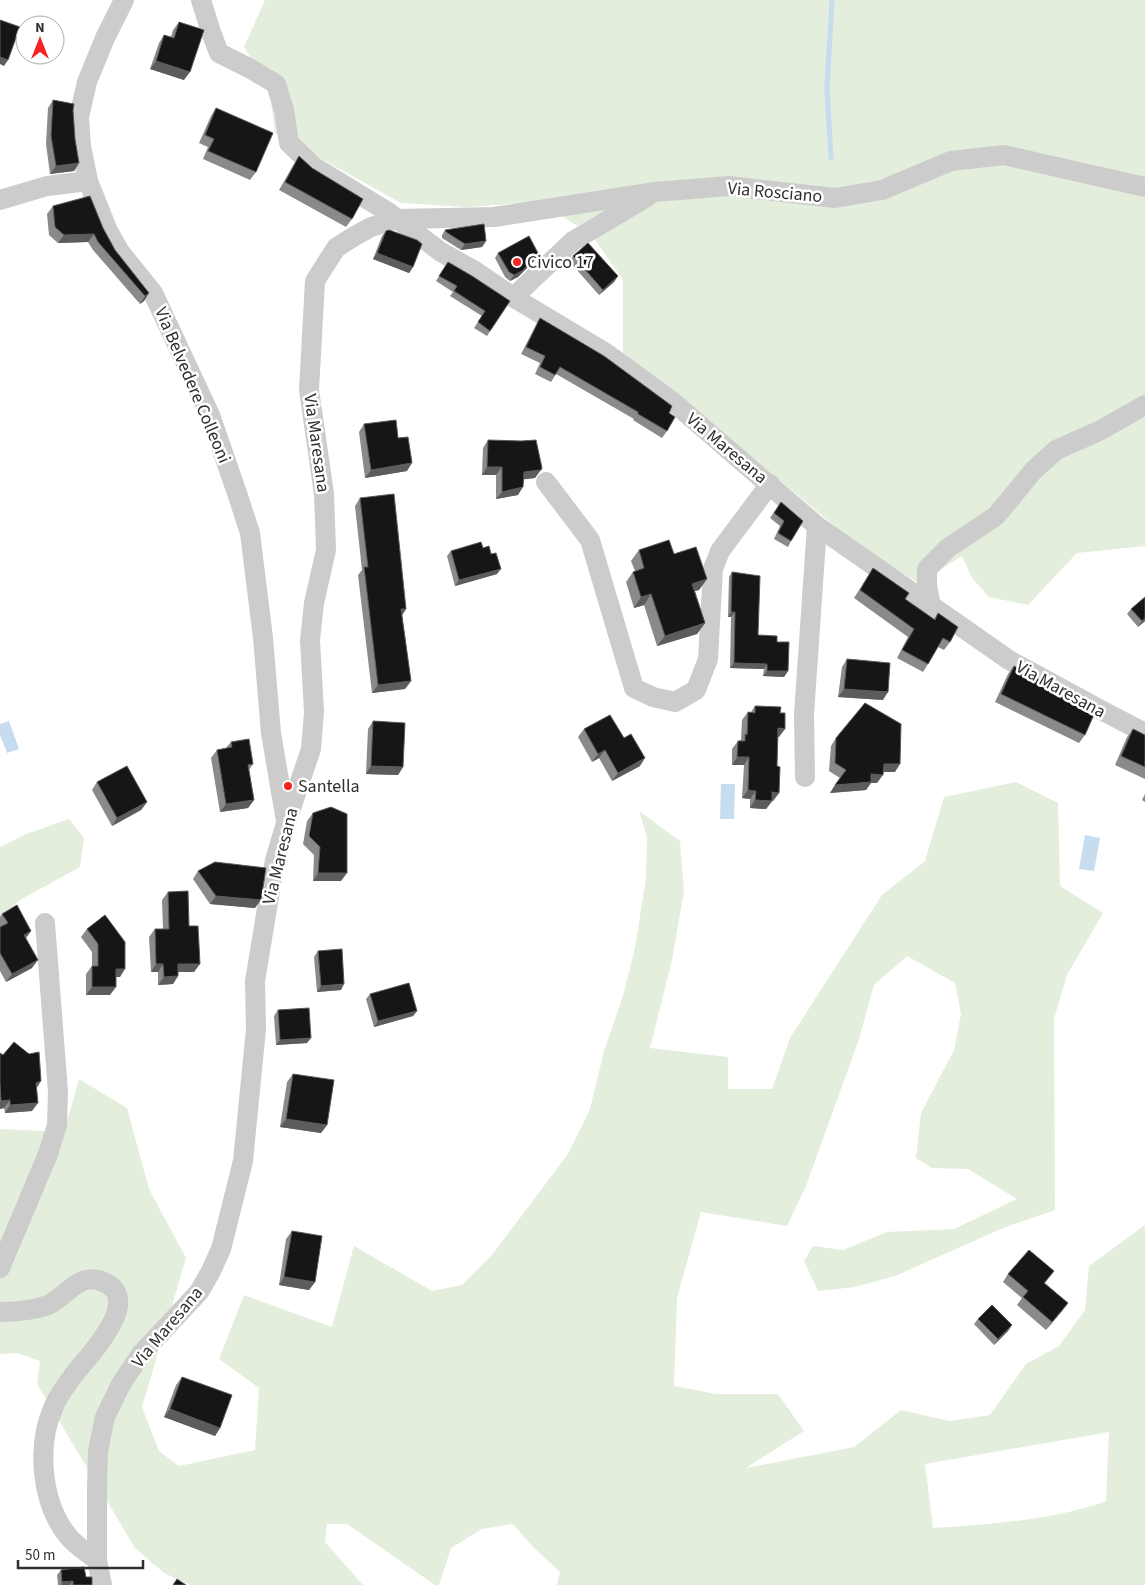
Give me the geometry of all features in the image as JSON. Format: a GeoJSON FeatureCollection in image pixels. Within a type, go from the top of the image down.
{"type":"FeatureCollection","features":[{"type":"Feature","properties":{"kind":"street","name":"Via Belvedere Colleoni"},"geometry":{"type":"LineString","coordinates":[[124,0],[105,38],[87,82],[79,117],[80,146],[88,181],[108,231],[120,252],[153,293],[210,415],[250,533],[263,638],[271,733],[286,823]]}},
{"type":"Feature","properties":{"kind":"street"},"geometry":{"type":"LineString","coordinates":[[201,0],[219,53],[276,84],[284,110],[289,142],[313,166],[388,212],[396,219]]}},
{"type":"Feature","properties":{"kind":"street","name":"Via Rosciano"},"geometry":{"type":"LineString","coordinates":[[396,219],[494,217],[656,192],[729,186],[835,198],[882,190],[951,162],[1004,155],[1145,186]]}},
{"type":"Feature","properties":{"kind":"street"},"geometry":{"type":"LineString","coordinates":[[0,200],[48,186],[88,181]]}},
{"type":"Feature","properties":{"kind":"street"},"geometry":{"type":"LineString","coordinates":[[516,299],[521,290],[573,241],[656,192]]}},
{"type":"Feature","properties":{"kind":"street","name":"Via Maresana"},"geometry":{"type":"LineString","coordinates":[[102,1585],[98,1560],[97,1488],[98,1451],[105,1417],[121,1384],[141,1354],[198,1292],[211,1271],[221,1249],[243,1161],[256,1029],[255,981],[275,860],[311,749],[314,712],[310,640],[314,603],[326,550],[324,494],[309,390],[315,281],[336,248],[352,236],[396,219],[441,252],[475,271],[516,299],[606,353],[673,402],[817,526],[1009,660],[1145,733]]}},
{"type":"Feature","properties":{"kind":"street"},"geometry":{"type":"LineString","coordinates":[[931,606],[927,585],[928,569],[948,548],[996,516],[1033,471],[1056,450],[1099,431],[1145,405]]}},
{"type":"Feature","properties":{"kind":"street"},"geometry":{"type":"LineString","coordinates":[[546,482],[590,540],[634,688],[653,697],[674,702],[696,690],[708,659],[712,569],[720,551],[770,484]]}},
{"type":"Feature","properties":{"kind":"street"},"geometry":{"type":"LineString","coordinates":[[805,777],[804,714],[817,526]]}},
{"type":"Feature","properties":{"kind":"street"},"geometry":{"type":"LineString","coordinates":[[0,1268],[48,1154],[57,1125],[58,1092],[45,923]]}},
{"type":"Feature","properties":{"kind":"street"},"geometry":{"type":"LineString","coordinates":[[0,1312],[19,1312],[47,1306],[82,1281],[97,1280],[112,1287],[118,1298],[118,1310],[113,1322],[106,1334],[72,1377],[54,1406],[46,1431],[44,1477],[49,1501],[58,1523],[69,1538],[98,1560]]}},
{"type":"Feature","properties":{"kind":"green space"},"geometry":{"type":"Polygon","coordinates":[[[265,0],[1145,0],[1145,546],[1077,553],[1028,605],[989,597],[972,578],[962,556],[919,583],[865,551],[760,464],[623,360],[623,280],[591,234],[538,202],[467,207],[401,203],[275,133],[269,86],[244,47],[265,0]]]}},
{"type":"Feature","properties":{"kind":"green space"},"geometry":{"type":"Polygon","coordinates":[[[1016,782],[1058,803],[1060,886],[1103,913],[1067,975],[1054,1019],[1055,1210],[1003,1228],[895,1276],[855,1287],[818,1291],[804,1261],[813,1246],[843,1250],[887,1232],[954,1229],[1017,1199],[968,1169],[932,1168],[916,1158],[921,1113],[954,1050],[961,1014],[955,983],[907,956],[874,985],[859,1039],[806,1186],[787,1226],[701,1212],[677,1298],[674,1386],[716,1394],[778,1394],[804,1431],[746,1468],[854,1447],[901,1410],[949,1421],[990,1415],[1026,1364],[1059,1346],[1085,1310],[1089,1266],[1145,1225],[1145,1585],[557,1585],[560,1572],[532,1546],[513,1524],[482,1529],[451,1548],[439,1585],[435,1585],[347,1524],[327,1524],[325,1542],[363,1585],[190,1585],[164,1573],[135,1548],[37,1384],[40,1361],[17,1353],[0,1354],[0,1129],[64,1132],[79,1079],[127,1108],[149,1189],[186,1258],[142,1407],[159,1451],[179,1466],[255,1450],[259,1388],[219,1359],[244,1295],[332,1327],[354,1246],[432,1291],[462,1285],[492,1255],[568,1154],[590,1109],[604,1051],[623,996],[635,948],[646,878],[647,837],[639,811],[680,841],[684,891],[672,960],[650,1048],[728,1057],[728,1089],[772,1089],[790,1038],[882,895],[925,861],[944,797],[1016,782]],[[1109,1432],[925,1464],[933,1528],[999,1523],[1042,1517],[1085,1508],[1106,1501],[1109,1432]]]}},
{"type":"Feature","properties":{"kind":"green space"},"geometry":{"type":"Polygon","coordinates":[[[69,819],[84,838],[80,867],[20,900],[0,919],[0,847],[26,834],[69,819]]]}},
{"type":"Feature","properties":{"kind":"water"},"geometry":{"type":"Polygon","coordinates":[[[9,721],[19,749],[7,753],[0,735],[0,724],[9,721]]]}},
{"type":"Feature","properties":{"kind":"water"},"geometry":{"type":"Polygon","coordinates":[[[721,784],[735,784],[734,819],[720,819],[721,784]]]}},
{"type":"Feature","properties":{"kind":"water"},"geometry":{"type":"Polygon","coordinates":[[[1085,835],[1100,838],[1094,871],[1079,869],[1085,835]]]}},
{"type":"Feature","properties":{"kind":"building"},"geometry":{"type":"Polygon","coordinates":[[[0,20],[15,25],[15,41],[8,60],[0,57],[0,20]]]}},
{"type":"Feature","properties":{"kind":"building"},"geometry":{"type":"Polygon","coordinates":[[[179,22],[204,30],[190,72],[156,61],[164,35],[174,38],[179,22]]]}},
{"type":"Feature","properties":{"kind":"building"},"geometry":{"type":"Polygon","coordinates":[[[53,100],[74,104],[75,139],[79,163],[56,166],[51,136],[53,100]]]}},
{"type":"Feature","properties":{"kind":"building"},"geometry":{"type":"Polygon","coordinates":[[[216,108],[273,133],[256,172],[208,151],[214,139],[205,135],[216,108]]]}},
{"type":"Feature","properties":{"kind":"building"},"geometry":{"type":"Polygon","coordinates":[[[299,156],[312,168],[363,199],[352,219],[285,182],[299,156]]]}},
{"type":"Feature","properties":{"kind":"building"},"geometry":{"type":"Polygon","coordinates":[[[90,196],[103,228],[115,250],[149,293],[145,296],[98,242],[94,234],[64,235],[55,227],[53,206],[90,196]]]}},
{"type":"Feature","properties":{"kind":"building"},"geometry":{"type":"Polygon","coordinates":[[[484,224],[486,241],[465,244],[445,230],[484,224]]]}},
{"type":"Feature","properties":{"kind":"building"},"geometry":{"type":"Polygon","coordinates":[[[389,230],[417,240],[422,244],[413,267],[377,253],[386,231],[389,230]]]}},
{"type":"Feature","properties":{"kind":"building","name":"Civico 17"},"geometry":{"type":"Polygon","coordinates":[[[529,236],[539,255],[522,271],[514,275],[509,272],[498,253],[529,236]]]}},
{"type":"Feature","properties":{"kind":"building"},"geometry":{"type":"Polygon","coordinates":[[[588,243],[618,276],[603,290],[573,256],[588,243]]]}},
{"type":"Feature","properties":{"kind":"building"},"geometry":{"type":"Polygon","coordinates":[[[448,262],[510,301],[490,331],[478,322],[485,311],[454,291],[457,286],[439,276],[448,262]]]}},
{"type":"Feature","properties":{"kind":"building"},"geometry":{"type":"Polygon","coordinates":[[[540,318],[604,356],[672,406],[669,413],[675,417],[667,431],[560,367],[555,375],[540,367],[545,356],[526,347],[540,318]]]}},
{"type":"Feature","properties":{"kind":"building"},"geometry":{"type":"Polygon","coordinates":[[[396,420],[398,438],[408,437],[412,463],[371,470],[364,424],[396,420]]]}},
{"type":"Feature","properties":{"kind":"building"},"geometry":{"type":"Polygon","coordinates":[[[488,440],[536,440],[541,470],[524,472],[523,487],[502,492],[502,467],[487,467],[488,440]]]}},
{"type":"Feature","properties":{"kind":"building"},"geometry":{"type":"Polygon","coordinates":[[[394,494],[406,609],[401,609],[411,681],[378,685],[364,567],[368,567],[360,498],[394,494]]]}},
{"type":"Feature","properties":{"kind":"building"},"geometry":{"type":"Polygon","coordinates":[[[781,502],[803,521],[791,541],[778,533],[784,521],[774,513],[781,502]]]}},
{"type":"Feature","properties":{"kind":"building"},"geometry":{"type":"Polygon","coordinates":[[[669,540],[674,554],[696,547],[707,579],[692,584],[705,623],[665,636],[651,594],[641,597],[633,572],[644,568],[639,550],[669,540]]]}},
{"type":"Feature","properties":{"kind":"building"},"geometry":{"type":"Polygon","coordinates":[[[481,542],[483,548],[489,546],[491,554],[496,553],[501,569],[459,580],[451,551],[481,542]]]}},
{"type":"Feature","properties":{"kind":"building"},"geometry":{"type":"Polygon","coordinates":[[[873,568],[909,593],[905,599],[935,620],[938,613],[958,627],[950,642],[943,638],[928,664],[902,650],[914,629],[860,590],[873,568]]]}},
{"type":"Feature","properties":{"kind":"building"},"geometry":{"type":"Polygon","coordinates":[[[732,572],[760,576],[758,635],[777,636],[777,642],[789,642],[788,671],[767,671],[767,664],[734,663],[735,612],[731,612],[732,572]]]}},
{"type":"Feature","properties":{"kind":"building"},"geometry":{"type":"Polygon","coordinates":[[[1145,597],[1145,618],[1142,621],[1131,609],[1145,597]]]}},
{"type":"Feature","properties":{"kind":"building"},"geometry":{"type":"Polygon","coordinates":[[[847,659],[890,663],[888,692],[844,689],[847,659]]]}},
{"type":"Feature","properties":{"kind":"building"},"geometry":{"type":"Polygon","coordinates":[[[1014,666],[1096,710],[1085,735],[1001,694],[1014,666]]]}},
{"type":"Feature","properties":{"kind":"building"},"geometry":{"type":"Polygon","coordinates":[[[865,703],[901,724],[900,764],[884,764],[883,775],[871,774],[871,782],[835,785],[846,770],[835,763],[836,738],[865,703]]]}},
{"type":"Feature","properties":{"kind":"building"},"geometry":{"type":"Polygon","coordinates":[[[755,706],[781,707],[780,713],[785,713],[785,729],[778,728],[777,766],[780,767],[779,793],[772,792],[772,801],[755,800],[756,791],[748,790],[749,757],[737,757],[738,741],[745,741],[745,734],[747,735],[748,712],[755,713],[755,706]]]}},
{"type":"Feature","properties":{"kind":"building"},"geometry":{"type":"Polygon","coordinates":[[[610,715],[624,738],[631,734],[645,758],[618,773],[605,750],[598,754],[584,729],[610,715]]]}},
{"type":"Feature","properties":{"kind":"building"},"geometry":{"type":"Polygon","coordinates":[[[373,721],[405,723],[403,767],[371,766],[373,721]]]}},
{"type":"Feature","properties":{"kind":"building"},"geometry":{"type":"Polygon","coordinates":[[[1133,729],[1145,735],[1145,767],[1121,756],[1133,729]]]}},
{"type":"Feature","properties":{"kind":"building"},"geometry":{"type":"Polygon","coordinates":[[[249,739],[253,764],[248,765],[254,800],[226,804],[217,750],[232,747],[231,742],[249,739]]]}},
{"type":"Feature","properties":{"kind":"building"},"geometry":{"type":"Polygon","coordinates":[[[127,766],[147,802],[117,818],[97,782],[127,766]]]}},
{"type":"Feature","properties":{"kind":"building"},"geometry":{"type":"Polygon","coordinates":[[[331,807],[347,814],[347,873],[318,873],[320,847],[309,836],[313,813],[331,807]]]}},
{"type":"Feature","properties":{"kind":"building"},"geometry":{"type":"Polygon","coordinates":[[[215,862],[266,868],[261,900],[216,896],[198,871],[215,862]]]}},
{"type":"Feature","properties":{"kind":"building"},"geometry":{"type":"Polygon","coordinates":[[[188,891],[189,926],[198,926],[200,964],[178,964],[178,976],[164,977],[163,964],[156,964],[155,929],[169,929],[168,892],[188,891]]]}},
{"type":"Feature","properties":{"kind":"building"},"geometry":{"type":"Polygon","coordinates":[[[17,905],[31,931],[24,935],[38,960],[12,974],[0,953],[0,927],[8,923],[2,914],[17,905]]]}},
{"type":"Feature","properties":{"kind":"building"},"geometry":{"type":"Polygon","coordinates":[[[105,915],[125,942],[125,969],[116,969],[116,987],[92,987],[92,966],[98,966],[98,944],[87,929],[105,915]]]}},
{"type":"Feature","properties":{"kind":"building"},"geometry":{"type":"Polygon","coordinates":[[[342,949],[344,984],[321,986],[318,951],[342,949]]]}},
{"type":"Feature","properties":{"kind":"building"},"geometry":{"type":"Polygon","coordinates":[[[409,983],[417,1011],[378,1021],[370,994],[409,983]]]}},
{"type":"Feature","properties":{"kind":"building"},"geometry":{"type":"Polygon","coordinates":[[[309,1008],[311,1038],[280,1040],[278,1010],[309,1008]]]}},
{"type":"Feature","properties":{"kind":"building"},"geometry":{"type":"Polygon","coordinates":[[[14,1042],[29,1054],[39,1052],[41,1081],[36,1083],[38,1103],[10,1105],[10,1100],[1,1101],[0,1053],[3,1055],[14,1042]]]}},
{"type":"Feature","properties":{"kind":"building"},"geometry":{"type":"Polygon","coordinates":[[[293,1074],[334,1080],[327,1125],[286,1119],[293,1074]]]}},
{"type":"Feature","properties":{"kind":"building"},"geometry":{"type":"Polygon","coordinates":[[[292,1231],[322,1236],[315,1282],[284,1277],[292,1231]]]}},
{"type":"Feature","properties":{"kind":"building"},"geometry":{"type":"Polygon","coordinates":[[[1029,1250],[1054,1271],[1044,1283],[1068,1303],[1052,1322],[1023,1297],[1028,1291],[1008,1274],[1029,1250]]]}},
{"type":"Feature","properties":{"kind":"building"},"geometry":{"type":"Polygon","coordinates":[[[992,1305],[1012,1325],[998,1339],[978,1319],[992,1305]]]}},
{"type":"Feature","properties":{"kind":"building"},"geometry":{"type":"Polygon","coordinates":[[[182,1377],[232,1395],[220,1428],[170,1409],[182,1377]]]}},
{"type":"Feature","properties":{"kind":"building"},"geometry":{"type":"Polygon","coordinates":[[[84,1567],[86,1577],[92,1577],[92,1585],[73,1585],[73,1581],[62,1582],[61,1570],[84,1567]]]}},
{"type":"Feature","properties":{"kind":"building"},"geometry":{"type":"Polygon","coordinates":[[[177,1579],[186,1585],[173,1585],[177,1579]]]}},
{"type":"Feature","properties":{"kind":"waterway"},"geometry":{"type":"LineString","coordinates":[[831,158],[827,88],[832,0]]}},
{"type":"Feature","properties":{"kind":"place","name":"Civico 17"},"geometry":{"type":"Point","coordinates":[517,262]}},
{"type":"Feature","properties":{"kind":"place","name":"Santella"},"geometry":{"type":"Point","coordinates":[288,786]}}]}
